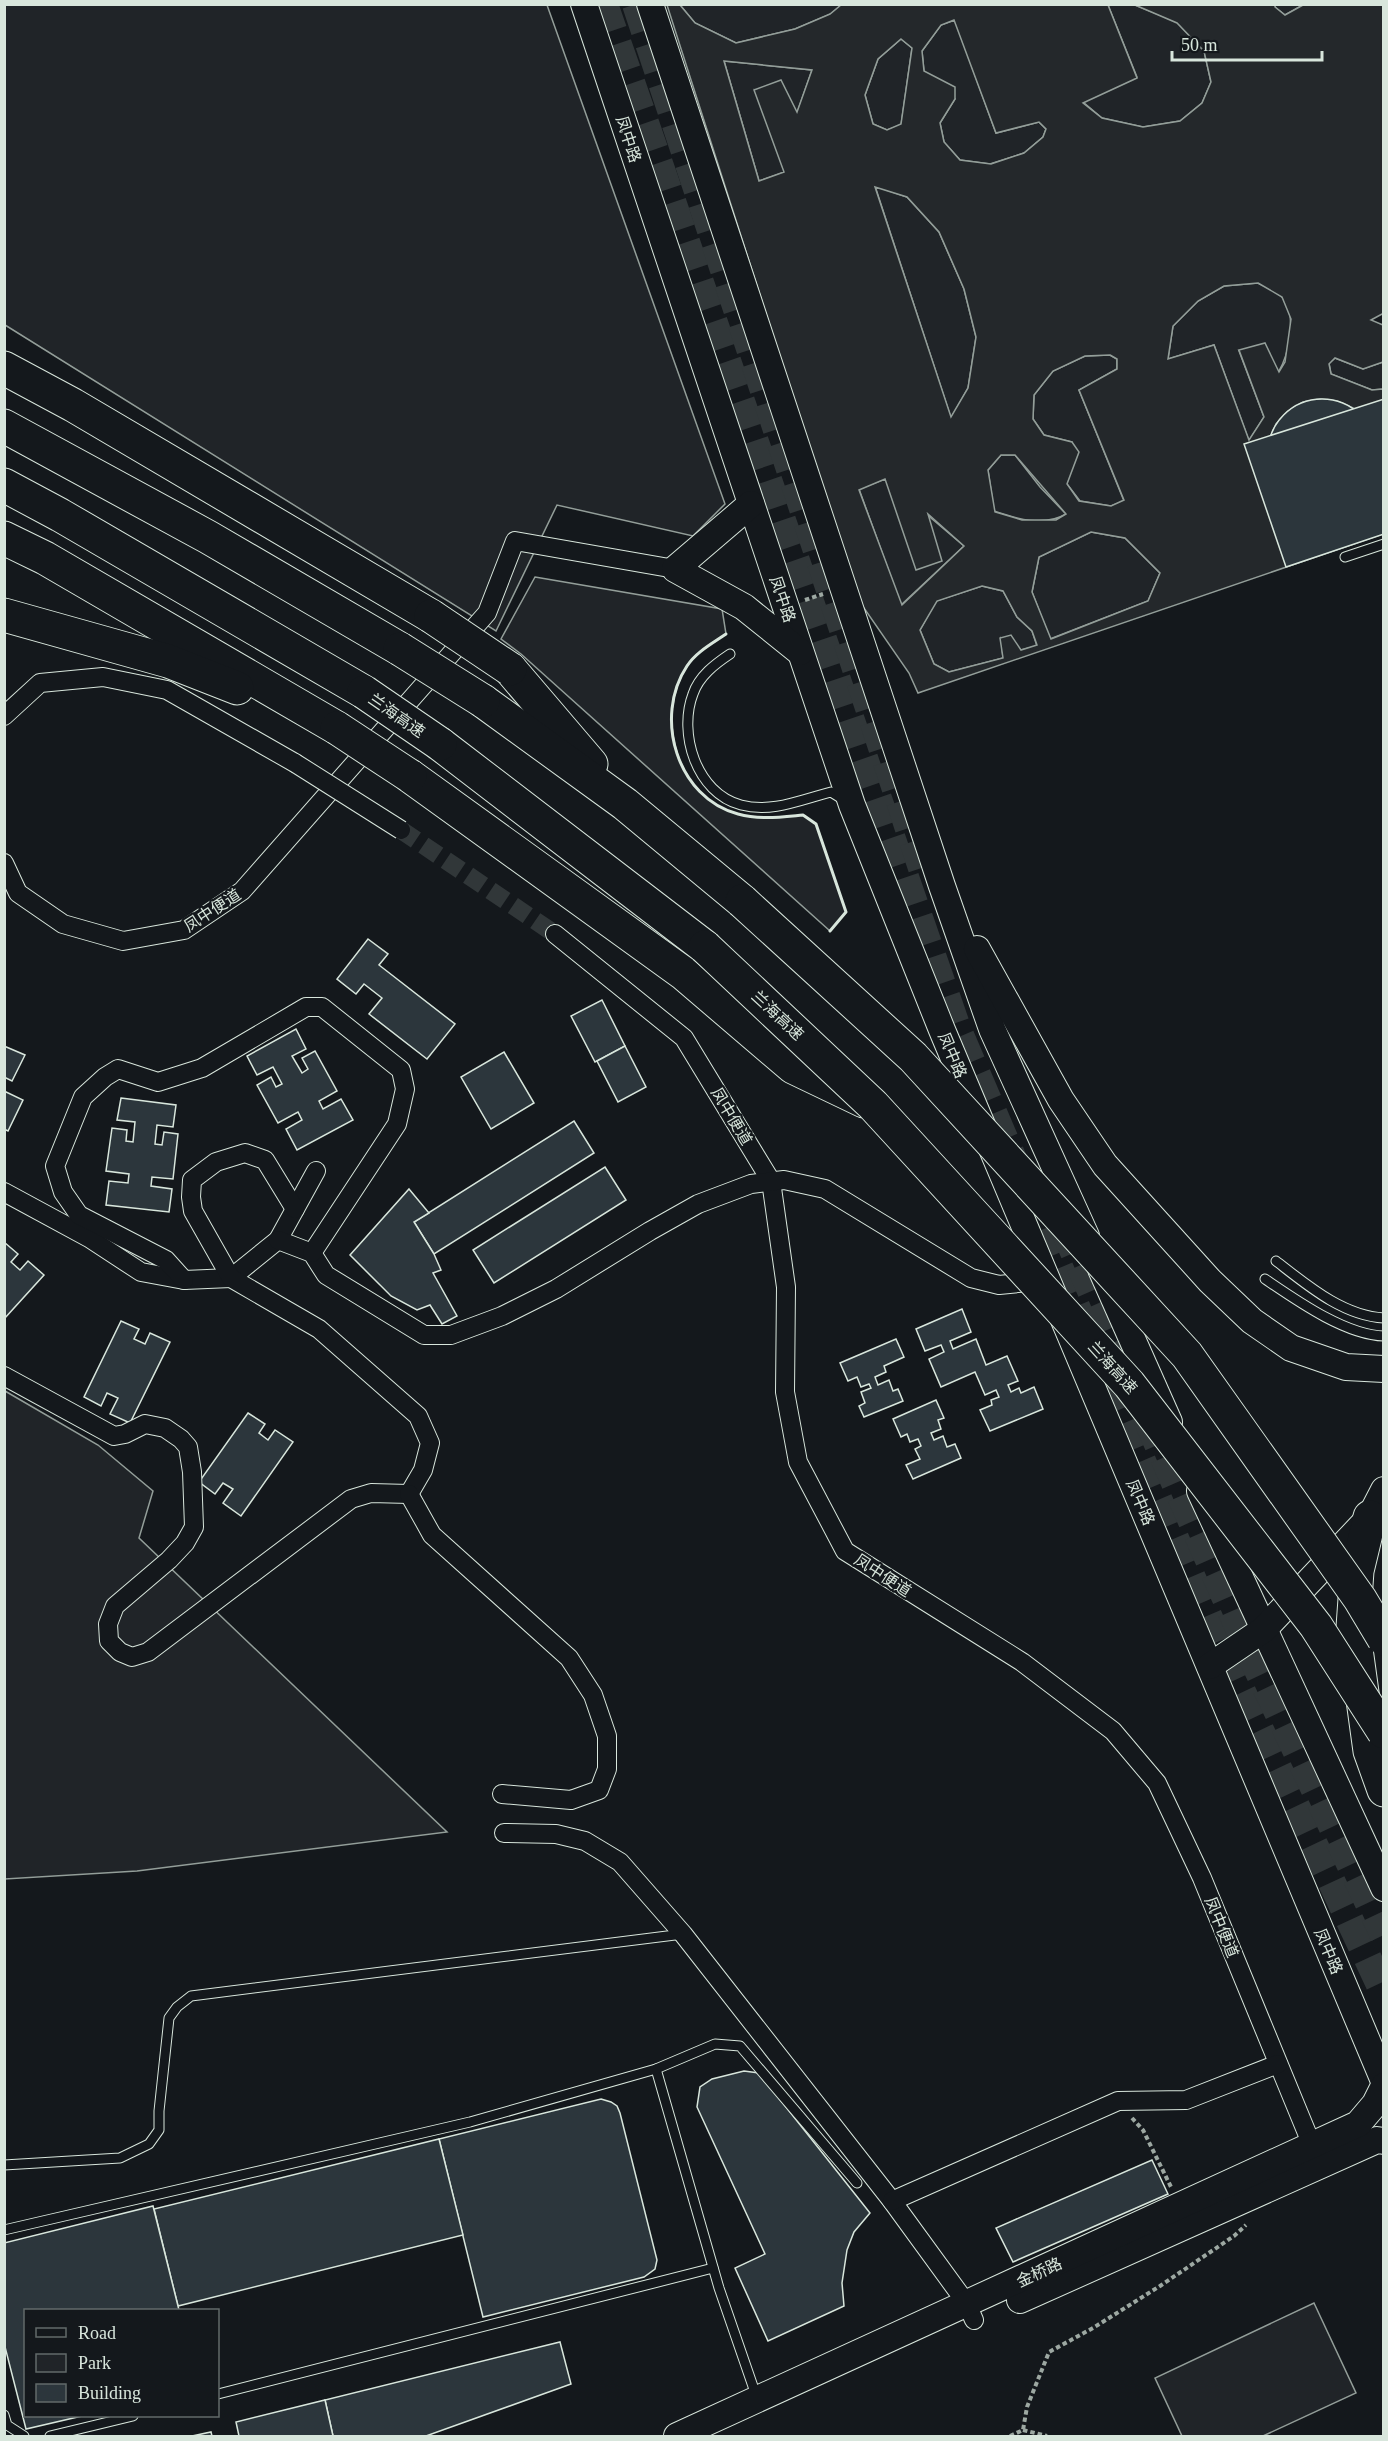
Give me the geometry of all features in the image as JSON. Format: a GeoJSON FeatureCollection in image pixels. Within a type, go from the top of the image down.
{"type":"FeatureCollection","features":[{"type":"Feature","properties":{"kind":"highway"},"geometry":{"type":"LineString","coordinates":[[4,357],[73,405]]}},
{"type":"Feature","properties":{"kind":"highway"},"geometry":{"type":"LineString","coordinates":[[4,368],[73,405],[431,616],[510,669],[625,804]]}},
{"type":"Feature","properties":{"kind":"highway"},"geometry":{"type":"LineString","coordinates":[[4,426],[208,537],[400,649],[483,701],[625,804],[742,901],[913,1057],[1186,1355],[1360,1599],[1383,1639]]}},
{"type":"Feature","properties":{"kind":"highway","name":"兰海高速"},"geometry":{"type":"LineString","coordinates":[[4,485],[60,515],[364,692],[440,744],[705,946],[873,1105],[1129,1384],[1316,1626],[1383,1732]]}},
{"type":"Feature","properties":{"kind":"highway"},"geometry":{"type":"LineString","coordinates":[[4,538],[45,558],[337,728],[410,776],[683,973],[793,1067],[873,1105]]}},
{"type":"Feature","properties":{"kind":"highway"},"geometry":{"type":"LineString","coordinates":[[4,615],[168,662],[337,728]]}},
{"type":"Feature","properties":{"kind":"highway"},"geometry":{"type":"LineString","coordinates":[[1379,1503],[1357,1571],[1353,1627],[1370,1751],[1383,1790]]}},
{"type":"Feature","properties":{"kind":"main road","name":"凤中路"},"geometry":{"type":"LineString","coordinates":[[584,4],[852,805],[942,1030],[1383,2081]]}},
{"type":"Feature","properties":{"kind":"main road"},"geometry":{"type":"LineString","coordinates":[[650,4],[942,886],[993,1029],[1263,1630],[1383,1888]]}},
{"type":"Feature","properties":{"kind":"main road"},"geometry":{"type":"LineString","coordinates":[[751,504],[675,569],[744,607],[801,652]]}},
{"type":"Feature","properties":{"kind":"main road"},"geometry":{"type":"LineString","coordinates":[[942,886],[1061,1100],[1105,1165],[1161,1228],[1210,1281],[1252,1321],[1291,1348],[1346,1367],[1383,1369]]}},
{"type":"Feature","properties":{"kind":"main road"},"geometry":{"type":"LineString","coordinates":[[1210,1666],[1263,1630],[1379,1503]]}},
{"type":"Feature","properties":{"kind":"main road","name":"金桥路"},"geometry":{"type":"LineString","coordinates":[[677,2436],[757,2400],[970,2312],[1316,2156],[1358,2124],[1374,2104],[1383,2086]]}},
{"type":"Feature","properties":{"kind":"main road","name":"金桥路"},"geometry":{"type":"LineString","coordinates":[[719,2436],[1181,2207],[1316,2156],[1377,2140],[1383,2141]]}},
{"type":"Feature","properties":{"kind":"street","name":"凤中便道"},"geometry":{"type":"LineString","coordinates":[[4,863],[18,893],[63,924],[123,941],[184,930],[242,891],[487,613],[515,541],[675,569]]}},
{"type":"Feature","properties":{"kind":"street"},"geometry":{"type":"LineString","coordinates":[[4,716],[39,683],[103,677],[167,690],[295,763],[401,830]]}},
{"type":"Feature","properties":{"kind":"street","name":"凤中便道"},"geometry":{"type":"LineString","coordinates":[[555,934],[684,1038],[771,1181],[786,1287],[785,1392],[798,1462],[845,1551],[1022,1662],[1113,1731],[1157,1783],[1202,1878],[1316,2156]]}},
{"type":"Feature","properties":{"kind":"street"},"geometry":{"type":"LineString","coordinates":[[184,1280],[166,1260],[79,1215],[63,1192],[55,1166],[82,1097],[105,1077],[118,1070],[158,1082],[202,1068],[306,1007],[322,1007],[401,1070],[405,1089],[397,1124],[312,1253]]}},
{"type":"Feature","properties":{"kind":"street"},"geometry":{"type":"LineString","coordinates":[[295,1209],[265,1160],[245,1154],[216,1162],[192,1180],[193,1211],[231,1278],[318,1329],[418,1416],[430,1443],[423,1470],[409,1494]]}},
{"type":"Feature","properties":{"kind":"street"},"geometry":{"type":"LineString","coordinates":[[4,1192],[89,1238],[141,1272],[184,1280],[231,1278],[278,1240],[316,1171]]}},
{"type":"Feature","properties":{"kind":"street"},"geometry":{"type":"LineString","coordinates":[[278,1240],[312,1253],[326,1275],[424,1335],[451,1335],[502,1316],[556,1289],[698,1204],[751,1184],[771,1181],[784,1180],[825,1189],[971,1278],[999,1285],[1048,1280]]}},
{"type":"Feature","properties":{"kind":"street"},"geometry":{"type":"LineString","coordinates":[[4,1376],[114,1436],[145,1424],[165,1428],[188,1447],[192,1472],[194,1527],[185,1543],[169,1560],[115,1606],[108,1624],[109,1641],[120,1652],[132,1658],[148,1652],[351,1499],[371,1493],[409,1494]]}},
{"type":"Feature","properties":{"kind":"street"},"geometry":{"type":"LineString","coordinates":[[409,1494],[432,1535],[569,1658],[593,1695],[607,1737],[608,1768],[599,1790],[571,1800],[502,1794]]}},
{"type":"Feature","properties":{"kind":"street"},"geometry":{"type":"LineString","coordinates":[[504,1833],[556,1834],[585,1841],[620,1862],[683,1934],[892,2201],[970,2312]]}},
{"type":"Feature","properties":{"kind":"street"},"geometry":{"type":"LineString","coordinates":[[892,2201],[1118,2101],[1186,2100],[1278,2064]]}},
{"type":"Feature","properties":{"kind":"lane"},"geometry":{"type":"LineString","coordinates":[[1345,557],[1383,544]]}},
{"type":"Feature","properties":{"kind":"lane"},"geometry":{"type":"LineString","coordinates":[[730,654],[713,665],[701,678],[693,693],[688,712],[688,735],[693,757],[703,777],[721,795],[738,804],[761,809],[831,792],[852,805]]}},
{"type":"Feature","properties":{"kind":"lane"},"geometry":{"type":"LineString","coordinates":[[1276,1261],[1312,1289],[1344,1307],[1383,1318]]}},
{"type":"Feature","properties":{"kind":"lane"},"geometry":{"type":"LineString","coordinates":[[1265,1279],[1303,1305],[1340,1324],[1383,1336]]}},
{"type":"Feature","properties":{"kind":"lane"},"geometry":{"type":"LineString","coordinates":[[4,2165],[120,2158],[149,2144],[159,2130],[159,2111],[170,2019],[177,2007],[191,1996],[683,1934]]}},
{"type":"Feature","properties":{"kind":"lane"},"geometry":{"type":"LineString","coordinates":[[4,2230],[470,2122],[656,2069],[715,2044],[740,2046],[856,2182]]}},
{"type":"Feature","properties":{"kind":"lane"},"geometry":{"type":"LineString","coordinates":[[656,2069],[713,2268],[757,2400]]}},
{"type":"Feature","properties":{"kind":"lane"},"geometry":{"type":"LineString","coordinates":[[219,2394],[713,2268]]}},
{"type":"Feature","properties":{"kind":"lane"},"geometry":{"type":"LineString","coordinates":[[4,2415],[7,2425],[24,2436]]}},
{"type":"Feature","properties":{"kind":"lane"},"geometry":{"type":"LineString","coordinates":[[50,2436],[125,2417]]}},
{"type":"Feature","properties":{"kind":"path"},"geometry":{"type":"LineString","coordinates":[[1118,2101],[1143,2130],[1181,2207]]}},
{"type":"Feature","properties":{"kind":"path"},"geometry":{"type":"LineString","coordinates":[[1023,2430],[1027,2407],[1049,2352],[1093,2328],[1160,2286],[1233,2236],[1250,2221]]}},
{"type":"Feature","properties":{"kind":"path"},"geometry":{"type":"LineString","coordinates":[[1010,2436],[1023,2430],[1047,2436]]}},
{"type":"Feature","properties":{"kind":"green space"},"geometry":{"type":"Polygon","coordinates":[[[4,5],[547,5],[725,504],[693,536],[557,505],[496,631],[5,325],[4,5]]]}},
{"type":"Feature","properties":{"kind":"green space"},"geometry":{"type":"Polygon","coordinates":[[[680,5],[841,5],[831,14],[795,29],[736,43],[695,23],[680,5]]]}},
{"type":"Feature","properties":{"kind":"green space"},"geometry":{"type":"Polygon","coordinates":[[[1108,5],[1135,5],[1177,22],[1204,51],[1211,82],[1202,103],[1180,121],[1143,127],[1102,118],[1083,102],[1137,77],[1108,5]]]}},
{"type":"Feature","properties":{"kind":"green space"},"geometry":{"type":"Polygon","coordinates":[[[1275,5],[1303,5],[1285,15],[1275,5]]]}},
{"type":"Feature","properties":{"kind":"green space"},"geometry":{"type":"Polygon","coordinates":[[[955,20],[996,133],[1039,122],[1046,129],[1043,137],[1024,153],[990,164],[960,160],[944,142],[940,123],[955,99],[924,71],[922,51],[941,25],[955,20]]]}},
{"type":"Feature","properties":{"kind":"green space"},"geometry":{"type":"Polygon","coordinates":[[[901,39],[912,48],[901,125],[887,130],[873,124],[865,95],[878,59],[901,39]]]}},
{"type":"Feature","properties":{"kind":"green space"},"geometry":{"type":"Polygon","coordinates":[[[724,61],[812,70],[797,113],[755,90],[785,172],[759,181],[724,61]]]}},
{"type":"Feature","properties":{"kind":"green space"},"geometry":{"type":"Polygon","coordinates":[[[875,186],[907,197],[939,232],[964,289],[976,337],[968,388],[951,418],[875,186]]]}},
{"type":"Feature","properties":{"kind":"green space"},"geometry":{"type":"Polygon","coordinates":[[[1258,283],[1282,297],[1290,314],[1291,324],[1286,356],[1278,373],[1239,351],[1264,417],[1249,441],[1214,345],[1168,359],[1173,326],[1198,301],[1224,286],[1258,283]]]}},
{"type":"Feature","properties":{"kind":"green space"},"geometry":{"type":"Polygon","coordinates":[[[1110,355],[1117,359],[1117,369],[1079,390],[1124,501],[1111,506],[1080,501],[1067,484],[1072,442],[1044,435],[1033,419],[1034,395],[1053,371],[1085,356],[1110,355]]]}},
{"type":"Feature","properties":{"kind":"green space"},"geometry":{"type":"Polygon","coordinates":[[[1335,358],[1363,369],[1383,362],[1383,389],[1372,390],[1331,374],[1329,363],[1335,358]]]}},
{"type":"Feature","properties":{"kind":"green space"},"geometry":{"type":"Polygon","coordinates":[[[1001,455],[1015,455],[1040,487],[1066,514],[1040,521],[1021,519],[994,511],[988,470],[1001,455]]]}},
{"type":"Feature","properties":{"kind":"green space"},"geometry":{"type":"Polygon","coordinates":[[[885,479],[964,546],[901,605],[859,489],[885,479]]]}},
{"type":"Feature","properties":{"kind":"green space"},"geometry":{"type":"Polygon","coordinates":[[[1091,532],[1125,538],[1160,573],[1148,601],[1050,639],[1032,592],[1039,557],[1091,532]]]}},
{"type":"Feature","properties":{"kind":"green space"},"geometry":{"type":"Polygon","coordinates":[[[535,577],[722,609],[726,634],[695,656],[677,686],[672,708],[677,753],[686,774],[700,791],[717,805],[738,814],[754,817],[803,815],[816,824],[846,912],[830,931],[521,654],[501,639],[535,577]]]}},
{"type":"Feature","properties":{"kind":"green space"},"geometry":{"type":"Polygon","coordinates":[[[982,586],[1003,591],[1017,617],[1032,631],[1037,646],[1021,650],[1001,638],[1003,658],[949,672],[934,664],[920,630],[936,601],[982,586]]]}},
{"type":"Feature","properties":{"kind":"green space"},"geometry":{"type":"Polygon","coordinates":[[[5,1391],[98,1445],[153,1491],[139,1538],[447,1832],[137,1871],[5,1879],[5,1391]]]}},
{"type":"Feature","properties":{"kind":"green space"},"geometry":{"type":"Polygon","coordinates":[[[1314,2303],[1356,2393],[1263,2436],[1182,2436],[1155,2378],[1314,2303]]]}},
{"type":"Feature","properties":{"kind":"shaded area"},"geometry":{"type":"Polygon","coordinates":[[[667,5],[680,5],[695,23],[736,43],[795,29],[830,14],[841,5],[1108,5],[1137,78],[1083,103],[1102,118],[1143,127],[1180,121],[1202,103],[1211,82],[1204,51],[1177,23],[1135,5],[1275,5],[1285,15],[1303,5],[1383,5],[1384,313],[1371,320],[1383,325],[1383,362],[1363,369],[1335,358],[1329,364],[1331,374],[1372,390],[1383,389],[1383,534],[918,693],[909,673],[857,598],[667,5]],[[954,20],[941,25],[922,51],[924,71],[955,87],[955,99],[940,123],[944,142],[960,160],[991,164],[1024,153],[1043,137],[1046,129],[1039,122],[996,133],[954,20]],[[901,39],[878,59],[865,95],[873,124],[887,130],[901,124],[912,48],[901,39]],[[724,61],[759,181],[784,172],[754,90],[781,80],[797,112],[812,70],[724,61]],[[875,187],[951,417],[968,388],[976,337],[964,289],[939,232],[907,197],[875,187]],[[1258,283],[1224,286],[1198,301],[1173,326],[1168,359],[1214,345],[1249,440],[1264,417],[1239,350],[1265,343],[1279,372],[1285,362],[1291,319],[1282,297],[1258,283]],[[1110,355],[1085,356],[1053,371],[1034,395],[1033,419],[1044,435],[1072,442],[1079,452],[1067,484],[1079,501],[1111,506],[1124,500],[1079,390],[1117,369],[1117,359],[1110,355]],[[1320,399],[1303,402],[1288,411],[1276,424],[1269,440],[1365,420],[1353,408],[1337,401],[1320,399]],[[1001,455],[988,470],[995,512],[1022,520],[1056,520],[1066,514],[1015,455],[1001,455]],[[885,479],[859,490],[902,605],[964,546],[928,514],[942,561],[916,570],[885,479]],[[1091,532],[1039,557],[1032,592],[1051,639],[1148,601],[1160,573],[1125,538],[1091,532]],[[982,586],[937,601],[920,630],[934,664],[949,672],[1003,658],[1000,638],[1011,635],[1021,650],[1037,645],[1032,631],[1017,617],[1003,591],[982,586]]]}},
{"type":"Feature","properties":{"kind":"building"},"geometry":{"type":"Polygon","coordinates":[[[1322,399],[1343,403],[1360,415],[1372,432],[1376,453],[1372,474],[1360,491],[1343,503],[1322,507],[1301,503],[1284,491],[1272,474],[1268,453],[1272,432],[1284,415],[1301,403],[1322,399]]]}},
{"type":"Feature","properties":{"kind":"building"},"geometry":{"type":"Polygon","coordinates":[[[1384,399],[1384,534],[1286,567],[1244,444],[1384,399]]]}},
{"type":"Feature","properties":{"kind":"building"},"geometry":{"type":"Polygon","coordinates":[[[368,939],[388,954],[379,965],[455,1024],[427,1059],[369,1014],[382,998],[364,984],[356,994],[337,979],[368,939]]]}},
{"type":"Feature","properties":{"kind":"building"},"geometry":{"type":"Polygon","coordinates":[[[602,1000],[625,1046],[595,1062],[571,1016],[602,1000]]]}},
{"type":"Feature","properties":{"kind":"building"},"geometry":{"type":"Polygon","coordinates":[[[296,1029],[306,1049],[292,1056],[302,1073],[308,1069],[302,1058],[315,1051],[337,1091],[319,1101],[323,1109],[341,1099],[353,1120],[297,1150],[286,1129],[302,1120],[298,1112],[278,1123],[257,1085],[271,1077],[276,1087],[282,1084],[273,1067],[257,1075],[247,1056],[296,1029]]]}},
{"type":"Feature","properties":{"kind":"building"},"geometry":{"type":"Polygon","coordinates":[[[4,1046],[25,1055],[12,1081],[4,1077],[4,1046]]]}},
{"type":"Feature","properties":{"kind":"building"},"geometry":{"type":"Polygon","coordinates":[[[625,1046],[646,1087],[618,1102],[597,1061],[625,1046]]]}},
{"type":"Feature","properties":{"kind":"building"},"geometry":{"type":"Polygon","coordinates":[[[504,1052],[534,1103],[491,1129],[461,1077],[504,1052]]]}},
{"type":"Feature","properties":{"kind":"building"},"geometry":{"type":"Polygon","coordinates":[[[4,1091],[23,1100],[8,1131],[4,1129],[4,1091]]]}},
{"type":"Feature","properties":{"kind":"building"},"geometry":{"type":"Polygon","coordinates":[[[121,1098],[176,1105],[173,1127],[157,1125],[155,1144],[162,1145],[164,1132],[178,1134],[173,1179],[152,1177],[151,1186],[172,1189],[169,1212],[106,1205],[109,1181],[128,1183],[129,1174],[106,1171],[112,1128],[127,1130],[126,1141],[133,1142],[135,1122],[117,1120],[121,1098]]]}},
{"type":"Feature","properties":{"kind":"building"},"geometry":{"type":"Polygon","coordinates":[[[574,1121],[594,1153],[434,1254],[414,1222],[574,1121]]]}},
{"type":"Feature","properties":{"kind":"building"},"geometry":{"type":"Polygon","coordinates":[[[605,1167],[626,1200],[494,1283],[473,1250],[605,1167]]]}},
{"type":"Feature","properties":{"kind":"building"},"geometry":{"type":"Polygon","coordinates":[[[409,1189],[429,1213],[414,1222],[434,1254],[441,1270],[433,1273],[457,1316],[442,1324],[430,1305],[417,1310],[391,1296],[350,1255],[409,1189]]]}},
{"type":"Feature","properties":{"kind":"building"},"geometry":{"type":"Polygon","coordinates":[[[4,1242],[18,1254],[11,1262],[20,1270],[28,1261],[44,1275],[4,1319],[4,1242]]]}},
{"type":"Feature","properties":{"kind":"building"},"geometry":{"type":"Polygon","coordinates":[[[962,1309],[971,1332],[950,1341],[953,1349],[976,1339],[986,1365],[1007,1356],[1018,1381],[1008,1385],[1011,1392],[1019,1388],[1021,1393],[1034,1387],[1043,1409],[990,1431],[980,1410],[992,1405],[991,1400],[999,1397],[996,1390],[985,1395],[975,1372],[941,1387],[929,1359],[944,1352],[941,1345],[925,1351],[916,1329],[962,1309]]]}},
{"type":"Feature","properties":{"kind":"building"},"geometry":{"type":"Polygon","coordinates":[[[121,1321],[139,1329],[134,1339],[145,1344],[150,1333],[170,1342],[130,1423],[110,1414],[118,1398],[107,1393],[101,1406],[84,1397],[121,1321]]]}},
{"type":"Feature","properties":{"kind":"building"},"geometry":{"type":"Polygon","coordinates":[[[896,1339],[904,1357],[884,1366],[886,1372],[875,1377],[878,1385],[889,1380],[893,1391],[898,1389],[903,1401],[864,1417],[859,1406],[865,1403],[861,1392],[871,1388],[869,1384],[861,1387],[857,1377],[848,1381],[840,1363],[896,1339]]]}},
{"type":"Feature","properties":{"kind":"building"},"geometry":{"type":"Polygon","coordinates":[[[936,1400],[944,1418],[938,1420],[941,1429],[931,1433],[934,1440],[943,1436],[947,1447],[955,1444],[961,1458],[913,1479],[906,1465],[920,1459],[915,1449],[921,1446],[918,1439],[910,1442],[907,1434],[901,1437],[893,1419],[936,1400]]]}},
{"type":"Feature","properties":{"kind":"building"},"geometry":{"type":"Polygon","coordinates":[[[248,1413],[265,1424],[259,1433],[268,1440],[275,1430],[293,1442],[241,1516],[223,1503],[233,1489],[223,1483],[215,1494],[199,1482],[248,1413]]]}},
{"type":"Feature","properties":{"kind":"building"},"geometry":{"type":"Polygon","coordinates":[[[744,2071],[759,2073],[870,2213],[854,2232],[847,2250],[842,2283],[844,2306],[768,2341],[735,2268],[765,2254],[697,2107],[700,2087],[712,2079],[744,2071]]]}},
{"type":"Feature","properties":{"kind":"building"},"geometry":{"type":"Polygon","coordinates":[[[601,2099],[617,2106],[620,2113],[657,2260],[655,2269],[644,2277],[483,2317],[439,2139],[601,2099]]]}},
{"type":"Feature","properties":{"kind":"building"},"geometry":{"type":"Polygon","coordinates":[[[439,2139],[463,2235],[178,2306],[154,2209],[439,2139]]]}},
{"type":"Feature","properties":{"kind":"building"},"geometry":{"type":"Polygon","coordinates":[[[1152,2160],[1168,2194],[1013,2262],[996,2228],[1152,2160]]]}},
{"type":"Feature","properties":{"kind":"building"},"geometry":{"type":"Polygon","coordinates":[[[153,2206],[179,2309],[24,2309],[24,2417],[78,2417],[26,2429],[4,2343],[4,2243],[153,2206]]]}},
{"type":"Feature","properties":{"kind":"building"},"geometry":{"type":"Polygon","coordinates":[[[560,2342],[571,2384],[426,2436],[333,2436],[325,2400],[560,2342]]]}},
{"type":"Feature","properties":{"kind":"building"},"geometry":{"type":"Polygon","coordinates":[[[325,2400],[333,2436],[239,2436],[236,2422],[325,2400]]]}},
{"type":"Feature","properties":{"kind":"building"},"geometry":{"type":"Polygon","coordinates":[[[211,2432],[212,2436],[192,2436],[211,2432]]]}},
{"type":"Feature","properties":{"kind":"tunnel"},"geometry":{"type":"LineString","coordinates":[[604,4],[957,1028],[1227,1660],[1384,1993]]}},
{"type":"Feature","properties":{"kind":"tunnel"},"geometry":{"type":"LineString","coordinates":[[636,4],[926,880]]}},
{"type":"Feature","properties":{"kind":"tunnel"},"geometry":{"type":"LineString","coordinates":[[401,830],[555,934]]}},
{"type":"Feature","properties":{"kind":"tunnel"},"geometry":{"type":"LineString","coordinates":[[1063,1227],[1130,1379]]}},
{"type":"Feature","properties":{"kind":"tunnel"},"geometry":{"type":"LineString","coordinates":[[1147,1419],[1250,1653],[1384,1935]]}},
{"type":"Feature","properties":{"kind":"wall"},"geometry":{"type":"LineString","coordinates":[[726,634],[695,656],[677,686],[672,708],[672,731],[677,753],[686,774],[700,791],[717,805],[738,814],[754,817],[803,815],[816,824],[846,912],[830,931]]}}]}
